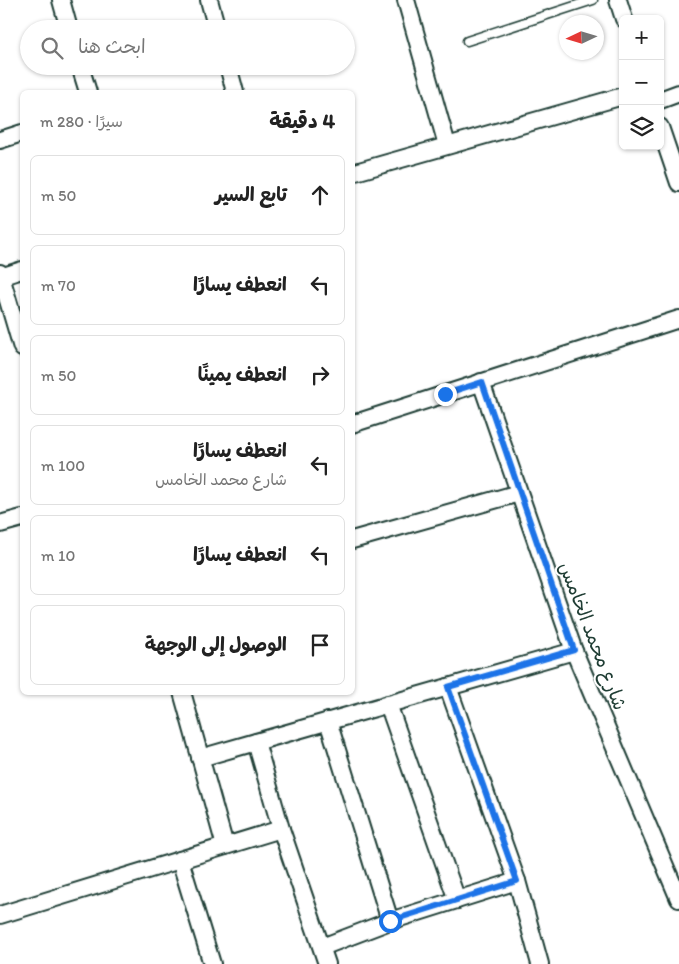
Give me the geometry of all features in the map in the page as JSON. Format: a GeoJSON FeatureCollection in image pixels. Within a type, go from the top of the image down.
{"type":"FeatureCollection","features":[{"type":"Feature","properties":{"kind":"street"},"geometry":{"type":"LineString","coordinates":[[60,0],[66,20]]}},
{"type":"Feature","properties":{"kind":"street"},"geometry":{"type":"LineString","coordinates":[[209,0],[215,20]]}},
{"type":"Feature","properties":{"kind":"street"},"geometry":{"type":"LineString","coordinates":[[406,0],[447,145]]}},
{"type":"Feature","properties":{"kind":"street"},"geometry":{"type":"LineString","coordinates":[[618,0],[623,15]]}},
{"type":"Feature","properties":{"kind":"street"},"geometry":{"type":"LineString","coordinates":[[83,75],[87,90]]}},
{"type":"Feature","properties":{"kind":"street"},"geometry":{"type":"LineString","coordinates":[[231,75],[235,90]]}},
{"type":"Feature","properties":{"kind":"street"},"geometry":{"type":"LineString","coordinates":[[664,99],[679,93]]}},
{"type":"Feature","properties":{"kind":"street"},"geometry":{"type":"LineString","coordinates":[[355,172],[619,97]]}},
{"type":"Feature","properties":{"kind":"street"},"geometry":{"type":"LineString","coordinates":[[0,140],[20,134]]}},
{"type":"Feature","properties":{"kind":"street"},"geometry":{"type":"LineString","coordinates":[[664,139],[679,183]]}},
{"type":"Feature","properties":{"kind":"street"},"geometry":{"type":"LineString","coordinates":[[20,270],[0,275],[20,341]]}},
{"type":"Feature","properties":{"kind":"street"},"geometry":{"type":"LineString","coordinates":[[355,423],[679,319]]}},
{"type":"Feature","properties":{"kind":"street","name":"شارع محمد الخامس"},"geometry":{"type":"LineString","coordinates":[[482,382],[574,650],[679,899]]}},
{"type":"Feature","properties":{"kind":"street"},"geometry":{"type":"LineString","coordinates":[[355,539],[519,493]]}},
{"type":"Feature","properties":{"kind":"street"},"geometry":{"type":"LineString","coordinates":[[0,524],[20,519]]}},
{"type":"Feature","properties":{"kind":"street"},"geometry":{"type":"LineString","coordinates":[[200,758],[574,650]]}},
{"type":"Feature","properties":{"kind":"street"},"geometry":{"type":"LineString","coordinates":[[448,687],[517,881],[540,964]]}},
{"type":"Feature","properties":{"kind":"street"},"geometry":{"type":"LineString","coordinates":[[183,695],[225,846]]}},
{"type":"Feature","properties":{"kind":"street"},"geometry":{"type":"LineString","coordinates":[[388,704],[457,900]]}},
{"type":"Feature","properties":{"kind":"street"},"geometry":{"type":"LineString","coordinates":[[328,721],[390,921]]}},
{"type":"Feature","properties":{"kind":"street"},"geometry":{"type":"LineString","coordinates":[[256,742],[281,829],[327,964]]}},
{"type":"Feature","properties":{"kind":"street"},"geometry":{"type":"LineString","coordinates":[[0,915],[281,829]]}},
{"type":"Feature","properties":{"kind":"street"},"geometry":{"type":"LineString","coordinates":[[180,860],[212,964]]}},
{"type":"Feature","properties":{"kind":"street"},"geometry":{"type":"LineString","coordinates":[[322,947],[390,921],[517,881]]}},
{"type":"Feature","properties":{"kind":"lane"},"geometry":{"type":"LineString","coordinates":[[467,41],[592,0]]}},
{"type":"Feature","properties":{"kind":"route"},"geometry":{"type":"LineString","coordinates":[[390,921],[517,881],[448,687],[574,650],[482,382],[445,394]]}}]}
